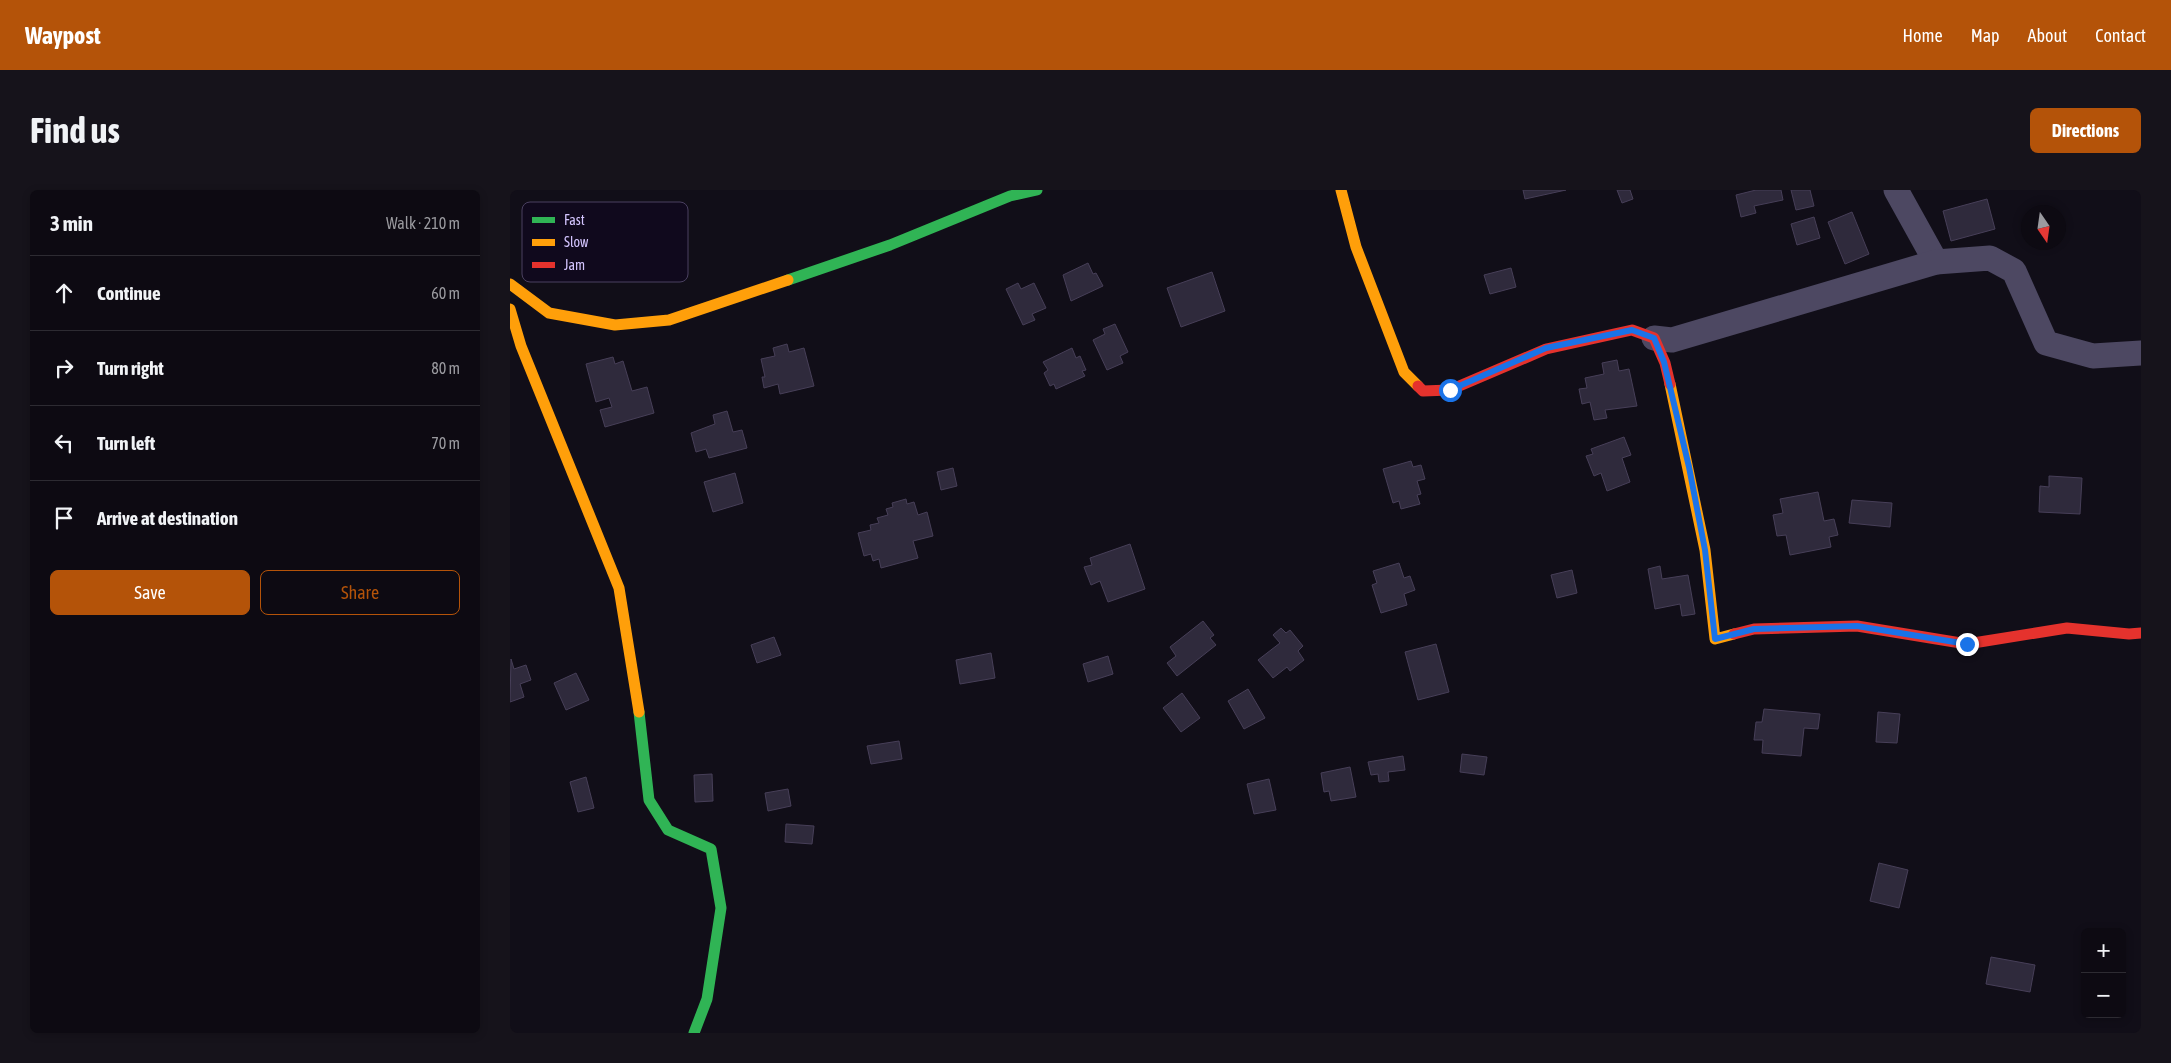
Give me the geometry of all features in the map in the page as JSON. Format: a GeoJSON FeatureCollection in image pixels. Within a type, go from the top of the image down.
{"type":"FeatureCollection","features":[{"type":"Feature","properties":{"kind":"street"},"geometry":{"type":"LineString","coordinates":[[510,284],[549,314],[615,325],[669,320],[890,245],[1010,196],[1037,190]]}},
{"type":"Feature","properties":{"kind":"street"},"geometry":{"type":"LineString","coordinates":[[1341,190],[1356,247],[1404,372],[1423,391],[1450,390],[1546,348],[1632,330],[1654,338],[1672,340],[1936,262],[1990,258],[2014,271],[2046,342],[2094,356],[2141,353]]}},
{"type":"Feature","properties":{"kind":"street"},"geometry":{"type":"LineString","coordinates":[[1896,190],[1936,262]]}},
{"type":"Feature","properties":{"kind":"street"},"geometry":{"type":"LineString","coordinates":[[510,310],[520,346],[619,588],[642,724],[649,800],[668,830],[711,849],[721,908],[707,999],[694,1033]]}},
{"type":"Feature","properties":{"kind":"street"},"geometry":{"type":"LineString","coordinates":[[1654,338],[1664,362],[1694,495],[1705,550],[1715,639],[1754,629],[1857,626],[1967,644],[2067,628],[2129,634],[2141,632]]}},
{"type":"Feature","properties":{"kind":"building"},"geometry":{"type":"Polygon","coordinates":[[[1523,190],[1566,190],[1525,199],[1523,190]]]}},
{"type":"Feature","properties":{"kind":"building"},"geometry":{"type":"Polygon","coordinates":[[[1617,190],[1630,190],[1633,199],[1622,203],[1617,190]]]}},
{"type":"Feature","properties":{"kind":"building"},"geometry":{"type":"Polygon","coordinates":[[[1756,190],[1781,190],[1783,200],[1754,206],[1756,213],[1741,217],[1736,195],[1756,190]]]}},
{"type":"Feature","properties":{"kind":"building"},"geometry":{"type":"Polygon","coordinates":[[[1791,190],[1810,190],[1814,206],[1796,210],[1791,190]]]}},
{"type":"Feature","properties":{"kind":"building"},"geometry":{"type":"Polygon","coordinates":[[[1987,199],[1995,229],[1951,241],[1943,211],[1987,199]]]}},
{"type":"Feature","properties":{"kind":"building"},"geometry":{"type":"Polygon","coordinates":[[[1852,212],[1869,254],[1845,264],[1828,222],[1852,212]]]}},
{"type":"Feature","properties":{"kind":"building"},"geometry":{"type":"Polygon","coordinates":[[[1814,217],[1820,238],[1797,245],[1791,224],[1814,217]]]}},
{"type":"Feature","properties":{"kind":"building"},"geometry":{"type":"Polygon","coordinates":[[[1088,263],[1093,274],[1096,273],[1103,286],[1071,301],[1063,275],[1088,263]]]}},
{"type":"Feature","properties":{"kind":"building"},"geometry":{"type":"Polygon","coordinates":[[[1511,268],[1516,287],[1490,294],[1484,275],[1511,268]]]}},
{"type":"Feature","properties":{"kind":"building"},"geometry":{"type":"Polygon","coordinates":[[[1212,272],[1225,311],[1181,327],[1167,288],[1212,272]]]}},
{"type":"Feature","properties":{"kind":"building"},"geometry":{"type":"Polygon","coordinates":[[[1018,283],[1021,289],[1034,283],[1046,308],[1032,314],[1035,320],[1023,325],[1006,289],[1018,283]]]}},
{"type":"Feature","properties":{"kind":"building"},"geometry":{"type":"Polygon","coordinates":[[[1115,324],[1128,352],[1120,356],[1123,363],[1107,370],[1093,340],[1105,334],[1103,329],[1115,324]]]}},
{"type":"Feature","properties":{"kind":"building"},"geometry":{"type":"Polygon","coordinates":[[[787,344],[789,352],[804,348],[814,386],[780,394],[778,384],[764,388],[762,377],[765,377],[761,359],[775,356],[773,348],[787,344]]]}},
{"type":"Feature","properties":{"kind":"building"},"geometry":{"type":"Polygon","coordinates":[[[1072,348],[1076,358],[1080,356],[1086,370],[1082,371],[1085,376],[1056,389],[1054,384],[1050,386],[1044,373],[1048,370],[1043,362],[1072,348]]]}},
{"type":"Feature","properties":{"kind":"building"},"geometry":{"type":"Polygon","coordinates":[[[613,357],[615,364],[623,361],[632,391],[647,387],[654,413],[605,427],[600,410],[612,407],[609,398],[596,402],[586,364],[613,357]]]}},
{"type":"Feature","properties":{"kind":"building"},"geometry":{"type":"Polygon","coordinates":[[[1617,360],[1619,371],[1629,369],[1637,406],[1605,410],[1607,418],[1594,420],[1590,402],[1582,404],[1579,389],[1587,388],[1585,378],[1604,374],[1602,363],[1617,360]]]}},
{"type":"Feature","properties":{"kind":"building"},"geometry":{"type":"Polygon","coordinates":[[[727,411],[733,432],[742,430],[747,448],[709,458],[706,449],[696,452],[691,433],[715,424],[713,415],[727,411]]]}},
{"type":"Feature","properties":{"kind":"building"},"geometry":{"type":"Polygon","coordinates":[[[1624,437],[1631,455],[1622,458],[1630,482],[1607,491],[1601,473],[1594,476],[1586,456],[1593,454],[1591,449],[1624,437]]]}},
{"type":"Feature","properties":{"kind":"building"},"geometry":{"type":"Polygon","coordinates":[[[1411,461],[1413,467],[1421,465],[1425,479],[1417,481],[1421,494],[1417,495],[1420,504],[1401,509],[1399,501],[1393,503],[1383,469],[1411,461]]]}},
{"type":"Feature","properties":{"kind":"building"},"geometry":{"type":"Polygon","coordinates":[[[953,468],[957,486],[941,490],[937,472],[953,468]]]}},
{"type":"Feature","properties":{"kind":"building"},"geometry":{"type":"Polygon","coordinates":[[[735,473],[743,503],[713,512],[704,482],[735,473]]]}},
{"type":"Feature","properties":{"kind":"building"},"geometry":{"type":"Polygon","coordinates":[[[2049,476],[2082,478],[2080,514],[2039,512],[2040,486],[2049,487],[2049,476]]]}},
{"type":"Feature","properties":{"kind":"building"},"geometry":{"type":"Polygon","coordinates":[[[1818,492],[1824,521],[1834,519],[1838,535],[1829,537],[1831,547],[1790,555],[1786,535],[1777,536],[1773,515],[1783,513],[1780,499],[1818,492]]]}},
{"type":"Feature","properties":{"kind":"building"},"geometry":{"type":"Polygon","coordinates":[[[906,499],[907,504],[914,502],[918,515],[927,512],[933,536],[913,541],[918,558],[881,568],[879,559],[873,561],[871,554],[864,556],[858,533],[871,530],[870,525],[879,523],[877,518],[888,515],[886,509],[893,507],[892,503],[906,499]]]}},
{"type":"Feature","properties":{"kind":"building"},"geometry":{"type":"Polygon","coordinates":[[[1852,500],[1892,503],[1890,527],[1849,523],[1852,500]]]}},
{"type":"Feature","properties":{"kind":"building"},"geometry":{"type":"Polygon","coordinates":[[[1130,544],[1145,589],[1108,602],[1100,581],[1091,585],[1084,567],[1092,565],[1090,558],[1130,544]]]}},
{"type":"Feature","properties":{"kind":"building"},"geometry":{"type":"Polygon","coordinates":[[[1399,563],[1404,578],[1410,576],[1415,590],[1404,594],[1407,605],[1381,613],[1372,585],[1377,583],[1373,571],[1399,563]]]}},
{"type":"Feature","properties":{"kind":"building"},"geometry":{"type":"Polygon","coordinates":[[[1660,566],[1662,579],[1688,575],[1695,614],[1682,616],[1680,604],[1655,609],[1648,569],[1660,566]]]}},
{"type":"Feature","properties":{"kind":"building"},"geometry":{"type":"Polygon","coordinates":[[[1572,570],[1577,593],[1557,598],[1551,575],[1572,570]]]}},
{"type":"Feature","properties":{"kind":"building"},"geometry":{"type":"Polygon","coordinates":[[[1203,621],[1214,635],[1210,638],[1216,645],[1177,676],[1167,663],[1176,656],[1170,647],[1203,621]]]}},
{"type":"Feature","properties":{"kind":"building"},"geometry":{"type":"Polygon","coordinates":[[[1281,628],[1286,633],[1290,630],[1303,646],[1298,651],[1304,660],[1290,671],[1287,667],[1273,678],[1258,660],[1280,643],[1273,635],[1281,628]]]}},
{"type":"Feature","properties":{"kind":"building"},"geometry":{"type":"Polygon","coordinates":[[[774,637],[781,655],[757,663],[751,645],[774,637]]]}},
{"type":"Feature","properties":{"kind":"building"},"geometry":{"type":"Polygon","coordinates":[[[1436,644],[1449,692],[1418,700],[1405,652],[1436,644]]]}},
{"type":"Feature","properties":{"kind":"building"},"geometry":{"type":"Polygon","coordinates":[[[991,653],[995,678],[960,684],[956,660],[991,653]]]}},
{"type":"Feature","properties":{"kind":"building"},"geometry":{"type":"Polygon","coordinates":[[[1108,656],[1113,674],[1088,682],[1083,664],[1108,656]]]}},
{"type":"Feature","properties":{"kind":"building"},"geometry":{"type":"Polygon","coordinates":[[[511,659],[514,669],[526,665],[531,680],[520,684],[524,697],[510,702],[511,659]]]}},
{"type":"Feature","properties":{"kind":"building"},"geometry":{"type":"Polygon","coordinates":[[[576,673],[589,700],[566,710],[554,683],[576,673]]]}},
{"type":"Feature","properties":{"kind":"building"},"geometry":{"type":"Polygon","coordinates":[[[1248,689],[1265,718],[1244,729],[1228,701],[1248,689]]]}},
{"type":"Feature","properties":{"kind":"building"},"geometry":{"type":"Polygon","coordinates":[[[1182,693],[1200,718],[1181,732],[1163,708],[1182,693]]]}},
{"type":"Feature","properties":{"kind":"building"},"geometry":{"type":"Polygon","coordinates":[[[1764,709],[1820,714],[1818,729],[1804,728],[1801,756],[1762,753],[1763,740],[1754,740],[1756,722],[1762,722],[1764,709]]]}},
{"type":"Feature","properties":{"kind":"building"},"geometry":{"type":"Polygon","coordinates":[[[1878,712],[1900,714],[1897,743],[1876,742],[1878,712]]]}},
{"type":"Feature","properties":{"kind":"building"},"geometry":{"type":"Polygon","coordinates":[[[899,741],[902,759],[871,764],[867,746],[899,741]]]}},
{"type":"Feature","properties":{"kind":"building"},"geometry":{"type":"Polygon","coordinates":[[[1462,754],[1487,757],[1484,775],[1460,772],[1462,754]]]}},
{"type":"Feature","properties":{"kind":"building"},"geometry":{"type":"Polygon","coordinates":[[[1403,756],[1405,770],[1388,772],[1389,781],[1379,782],[1378,774],[1371,775],[1368,762],[1403,756]]]}},
{"type":"Feature","properties":{"kind":"building"},"geometry":{"type":"Polygon","coordinates":[[[1350,767],[1356,797],[1331,801],[1329,791],[1324,792],[1321,773],[1350,767]]]}},
{"type":"Feature","properties":{"kind":"building"},"geometry":{"type":"Polygon","coordinates":[[[712,774],[713,801],[695,802],[694,775],[712,774]]]}},
{"type":"Feature","properties":{"kind":"building"},"geometry":{"type":"Polygon","coordinates":[[[586,777],[594,808],[578,812],[570,782],[586,777]]]}},
{"type":"Feature","properties":{"kind":"building"},"geometry":{"type":"Polygon","coordinates":[[[1269,779],[1276,810],[1254,814],[1247,784],[1269,779]]]}},
{"type":"Feature","properties":{"kind":"building"},"geometry":{"type":"Polygon","coordinates":[[[788,789],[791,806],[768,811],[765,793],[788,789]]]}},
{"type":"Feature","properties":{"kind":"building"},"geometry":{"type":"Polygon","coordinates":[[[786,824],[814,826],[812,844],[785,842],[786,824]]]}},
{"type":"Feature","properties":{"kind":"building"},"geometry":{"type":"Polygon","coordinates":[[[1879,863],[1908,870],[1899,908],[1870,901],[1879,863]]]}},
{"type":"Feature","properties":{"kind":"building"},"geometry":{"type":"Polygon","coordinates":[[[1991,957],[2035,965],[2030,992],[1986,984],[1991,957]]]}},
{"type":"Feature","properties":{"kind":"traffic: fast"},"geometry":{"type":"LineString","coordinates":[[788,280],[890,245],[1010,196],[1037,190]]}},
{"type":"Feature","properties":{"kind":"traffic: fast"},"geometry":{"type":"LineString","coordinates":[[639,712],[649,800],[668,830],[711,849],[721,908],[707,999],[694,1033]]}},
{"type":"Feature","properties":{"kind":"traffic: slow"},"geometry":{"type":"LineString","coordinates":[[1341,190],[1356,247],[1404,372],[1418,386]]}},
{"type":"Feature","properties":{"kind":"traffic: slow"},"geometry":{"type":"LineString","coordinates":[[510,284],[549,313],[615,325],[669,320],[788,280]]}},
{"type":"Feature","properties":{"kind":"traffic: slow"},"geometry":{"type":"LineString","coordinates":[[510,309],[521,346],[619,588],[639,712]]}},
{"type":"Feature","properties":{"kind":"traffic: slow"},"geometry":{"type":"LineString","coordinates":[[1670,384],[1705,550],[1715,639],[1734,634]]}},
{"type":"Feature","properties":{"kind":"traffic: jam"},"geometry":{"type":"LineString","coordinates":[[1418,386],[1423,391],[1450,390],[1546,349],[1632,330],[1654,338],[1665,363],[1670,384]]}},
{"type":"Feature","properties":{"kind":"traffic: jam"},"geometry":{"type":"LineString","coordinates":[[1734,634],[1754,629],[1857,626],[1967,644],[2067,628],[2129,634],[2141,633]]}},
{"type":"Feature","properties":{"kind":"route"},"geometry":{"type":"LineString","coordinates":[[1450,390],[1546,348],[1632,330],[1654,338],[1664,362],[1689,467],[1705,550],[1715,639],[1754,629],[1857,626],[1967,644]]}}]}
